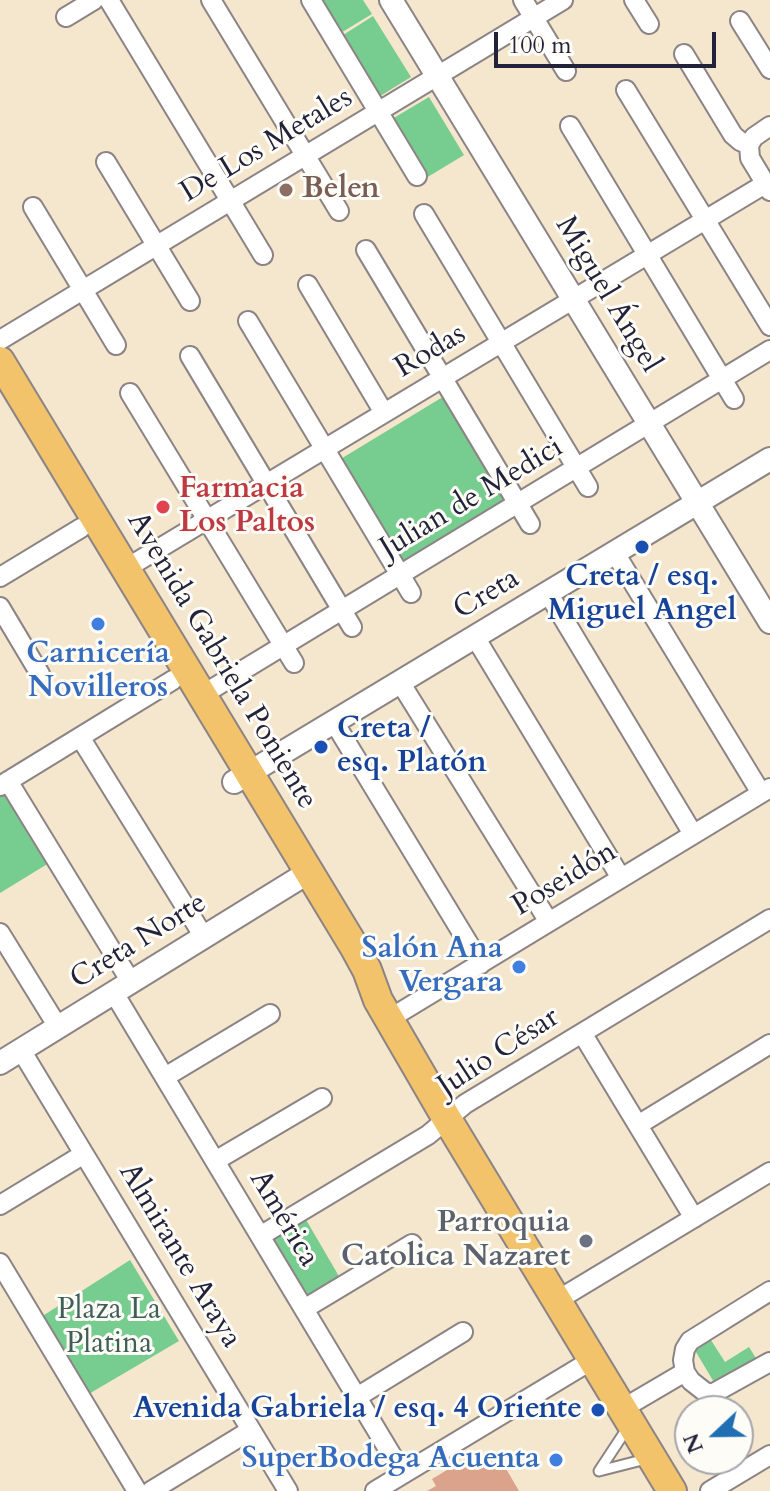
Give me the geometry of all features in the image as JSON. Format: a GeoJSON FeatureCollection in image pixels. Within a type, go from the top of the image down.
{"type":"FeatureCollection","features":[{"type":"Feature","properties":{"kind":"main road","name":"Avenida Gabriela Poniente"},"geometry":{"type":"LineString","coordinates":[[0,361],[202,695],[242,777]]}},
{"type":"Feature","properties":{"kind":"main road","name":"Avenida Gabriela Poniente"},"geometry":{"type":"LineString","coordinates":[[0,394],[173,680],[242,777],[302,877],[350,971],[384,1009],[668,1489]]}},
{"type":"Feature","properties":{"kind":"street"},"geometry":{"type":"LineString","coordinates":[[66,17],[94,0]]}},
{"type":"Feature","properties":{"kind":"street"},"geometry":{"type":"LineString","coordinates":[[109,0],[263,255]]}},
{"type":"Feature","properties":{"kind":"street"},"geometry":{"type":"LineString","coordinates":[[211,0],[339,211]]}},
{"type":"Feature","properties":{"kind":"street"},"geometry":{"type":"LineString","coordinates":[[311,0],[417,176]]}},
{"type":"Feature","properties":{"kind":"street","name":"Miguel Ángel"},"geometry":{"type":"LineString","coordinates":[[391,0],[770,622]]}},
{"type":"Feature","properties":{"kind":"street"},"geometry":{"type":"LineString","coordinates":[[523,0],[566,71]]}},
{"type":"Feature","properties":{"kind":"street","name":"De Los Metales"},"geometry":{"type":"LineString","coordinates":[[0,340],[563,0]]}},
{"type":"Feature","properties":{"kind":"street"},"geometry":{"type":"LineString","coordinates":[[634,0],[649,24]]}},
{"type":"Feature","properties":{"kind":"street"},"geometry":{"type":"LineString","coordinates":[[740,21],[770,69]]}},
{"type":"Feature","properties":{"kind":"street"},"geometry":{"type":"LineString","coordinates":[[684,54],[733,135],[749,145]]}},
{"type":"Feature","properties":{"kind":"street"},"geometry":{"type":"LineString","coordinates":[[626,90],[770,326]]}},
{"type":"Feature","properties":{"kind":"street"},"geometry":{"type":"LineString","coordinates":[[570,126],[734,399]]}},
{"type":"Feature","properties":{"kind":"street"},"geometry":{"type":"LineString","coordinates":[[768,188],[750,158],[749,145],[754,137],[770,126]]}},
{"type":"Feature","properties":{"kind":"street"},"geometry":{"type":"LineString","coordinates":[[106,162],[190,301]]}},
{"type":"Feature","properties":{"kind":"street","name":"Rodas"},"geometry":{"type":"LineString","coordinates":[[125,569],[705,220],[768,188]]}},
{"type":"Feature","properties":{"kind":"street"},"geometry":{"type":"LineString","coordinates":[[33,207],[116,345]]}},
{"type":"Feature","properties":{"kind":"street"},"geometry":{"type":"LineString","coordinates":[[424,214],[588,487]]}},
{"type":"Feature","properties":{"kind":"street"},"geometry":{"type":"LineString","coordinates":[[366,250],[530,524]]}},
{"type":"Feature","properties":{"kind":"street"},"geometry":{"type":"LineString","coordinates":[[308,285],[384,413]]}},
{"type":"Feature","properties":{"kind":"street"},"geometry":{"type":"LineString","coordinates":[[248,321],[411,593]]}},
{"type":"Feature","properties":{"kind":"street","name":"Julian de Medici"},"geometry":{"type":"LineString","coordinates":[[202,695],[770,350]]}},
{"type":"Feature","properties":{"kind":"street"},"geometry":{"type":"LineString","coordinates":[[190,356],[352,627]]}},
{"type":"Feature","properties":{"kind":"street"},"geometry":{"type":"LineString","coordinates":[[130,393],[294,663]]}},
{"type":"Feature","properties":{"kind":"street","name":"Creta"},"geometry":{"type":"LineString","coordinates":[[242,777],[770,459]]}},
{"type":"Feature","properties":{"kind":"street"},"geometry":{"type":"LineString","coordinates":[[0,577],[81,528]]}},
{"type":"Feature","properties":{"kind":"street"},"geometry":{"type":"LineString","coordinates":[[615,553],[765,791]]}},
{"type":"Feature","properties":{"kind":"street"},"geometry":{"type":"LineString","coordinates":[[548,593],[693,834]]}},
{"type":"Feature","properties":{"kind":"street"},"geometry":{"type":"LineString","coordinates":[[0,607],[40,674]]}},
{"type":"Feature","properties":{"kind":"street"},"geometry":{"type":"LineString","coordinates":[[475,637],[621,878]]}},
{"type":"Feature","properties":{"kind":"street"},"geometry":{"type":"LineString","coordinates":[[4,784],[173,680]]}},
{"type":"Feature","properties":{"kind":"street"},"geometry":{"type":"LineString","coordinates":[[400,682],[549,922]]}},
{"type":"Feature","properties":{"kind":"street"},"geometry":{"type":"LineString","coordinates":[[334,722],[481,964]]}},
{"type":"Feature","properties":{"kind":"street"},"geometry":{"type":"LineString","coordinates":[[80,737],[204,937]]}},
{"type":"Feature","properties":{"kind":"street","name":"América"},"geometry":{"type":"LineString","coordinates":[[4,784],[123,988],[165,1077],[403,1474]]}},
{"type":"Feature","properties":{"kind":"street","name":"Poseidón"},"geometry":{"type":"LineString","coordinates":[[384,1009],[481,964],[765,791]]}},
{"type":"Feature","properties":{"kind":"street","name":"Creta Norte"},"geometry":{"type":"LineString","coordinates":[[0,1063],[302,877]]}},
{"type":"Feature","properties":{"kind":"street","name":"Julio César"},"geometry":{"type":"LineString","coordinates":[[260,1236],[428,1135],[465,1104],[770,919]]}},
{"type":"Feature","properties":{"kind":"street"},"geometry":{"type":"LineString","coordinates":[[0,933],[58,1027]]}},
{"type":"Feature","properties":{"kind":"street"},"geometry":{"type":"LineString","coordinates":[[165,1077],[270,1014]]}},
{"type":"Feature","properties":{"kind":"street"},"geometry":{"type":"LineString","coordinates":[[582,1033],[694,1218]]}},
{"type":"Feature","properties":{"kind":"street"},"geometry":{"type":"LineString","coordinates":[[638,1125],[770,1044]]}},
{"type":"Feature","properties":{"kind":"street","name":"Almirante Araya"},"geometry":{"type":"LineString","coordinates":[[21,1050],[288,1491]]}},
{"type":"Feature","properties":{"kind":"street"},"geometry":{"type":"LineString","coordinates":[[215,1161],[322,1098]]}},
{"type":"Feature","properties":{"kind":"street"},"geometry":{"type":"LineString","coordinates":[[0,1205],[84,1154]]}},
{"type":"Feature","properties":{"kind":"street"},"geometry":{"type":"LineString","coordinates":[[556,1301],[770,1172]]}},
{"type":"Feature","properties":{"kind":"street"},"geometry":{"type":"LineString","coordinates":[[304,1309],[412,1244]]}},
{"type":"Feature","properties":{"kind":"street"},"geometry":{"type":"LineString","coordinates":[[0,1263],[137,1491]]}},
{"type":"Feature","properties":{"kind":"street"},"geometry":{"type":"LineString","coordinates":[[770,1291],[690,1341],[683,1360],[685,1372],[691,1381],[712,1394],[770,1362]]}},
{"type":"Feature","properties":{"kind":"street"},"geometry":{"type":"LineString","coordinates":[[357,1397],[463,1332]]}},
{"type":"Feature","properties":{"kind":"street"},"geometry":{"type":"LineString","coordinates":[[375,1491],[592,1360]]}},
{"type":"Feature","properties":{"kind":"street"},"geometry":{"type":"LineString","coordinates":[[627,1416],[685,1372]]}},
{"type":"Feature","properties":{"kind":"street"},"geometry":{"type":"LineString","coordinates":[[151,1491],[251,1430]]}},
{"type":"Feature","properties":{"kind":"street"},"geometry":{"type":"LineString","coordinates":[[710,1491],[770,1455]]}},
{"type":"Feature","properties":{"kind":"lane"},"geometry":{"type":"LineString","coordinates":[[627,1416],[599,1471],[652,1458]]}},
{"type":"Feature","properties":{"kind":"green space"},"geometry":{"type":"Polygon","coordinates":[[[318,0],[363,0],[372,14],[339,34],[318,0]]]}},
{"type":"Feature","properties":{"kind":"green space"},"geometry":{"type":"Polygon","coordinates":[[[373,16],[411,77],[377,98],[340,37],[373,16]]]}},
{"type":"Feature","properties":{"kind":"green space"},"geometry":{"type":"Polygon","coordinates":[[[429,97],[464,155],[426,178],[392,119],[429,97]]]}},
{"type":"Feature","properties":{"kind":"green space"},"geometry":{"type":"Polygon","coordinates":[[[446,395],[511,500],[401,565],[339,460],[446,395]]]}},
{"type":"Feature","properties":{"kind":"green space"},"geometry":{"type":"Polygon","coordinates":[[[7,793],[49,863],[0,893],[0,797],[7,793]]]}},
{"type":"Feature","properties":{"kind":"green space"},"geometry":{"type":"Polygon","coordinates":[[[305,1218],[340,1278],[304,1299],[269,1240],[305,1218]]]}},
{"type":"Feature","properties":{"kind":"green space","name":"Plaza La Platina"},"geometry":{"type":"Polygon","coordinates":[[[130,1260],[179,1341],[87,1395],[41,1317],[130,1260]]]}},
{"type":"Feature","properties":{"kind":"green space"},"geometry":{"type":"Polygon","coordinates":[[[709,1337],[725,1362],[749,1347],[759,1363],[718,1389],[693,1347],[709,1337]]]}},
{"type":"Feature","properties":{"kind":"building"},"geometry":{"type":"Polygon","coordinates":[[[472,1455],[479,1466],[498,1455],[519,1491],[427,1491],[436,1486],[432,1479],[472,1455]]]}},
{"type":"Feature","properties":{"kind":"place","name":"Belen"},"geometry":{"type":"Point","coordinates":[286,190]}},
{"type":"Feature","properties":{"kind":"place","name":"Farmacia Los Paltos"},"geometry":{"type":"Point","coordinates":[163,507]}},
{"type":"Feature","properties":{"kind":"place","name":"Creta / esq. Miguel Angel"},"geometry":{"type":"Point","coordinates":[642,547]}},
{"type":"Feature","properties":{"kind":"place","name":"Carnicería Novilleros"},"geometry":{"type":"Point","coordinates":[98,624]}},
{"type":"Feature","properties":{"kind":"place","name":"Creta / esq. Platón"},"geometry":{"type":"Point","coordinates":[321,747]}},
{"type":"Feature","properties":{"kind":"place","name":"Salón Ana Vergara"},"geometry":{"type":"Point","coordinates":[519,967]}},
{"type":"Feature","properties":{"kind":"place","name":"Parroquia Catolica Nazaret"},"geometry":{"type":"Point","coordinates":[586,1241]}},
{"type":"Feature","properties":{"kind":"place","name":"Avenida Gabriela / esq. 4 Oriente"},"geometry":{"type":"Point","coordinates":[598,1410]}},
{"type":"Feature","properties":{"kind":"place","name":"SuperBodega Acuenta"},"geometry":{"type":"Point","coordinates":[556,1460]}}]}
